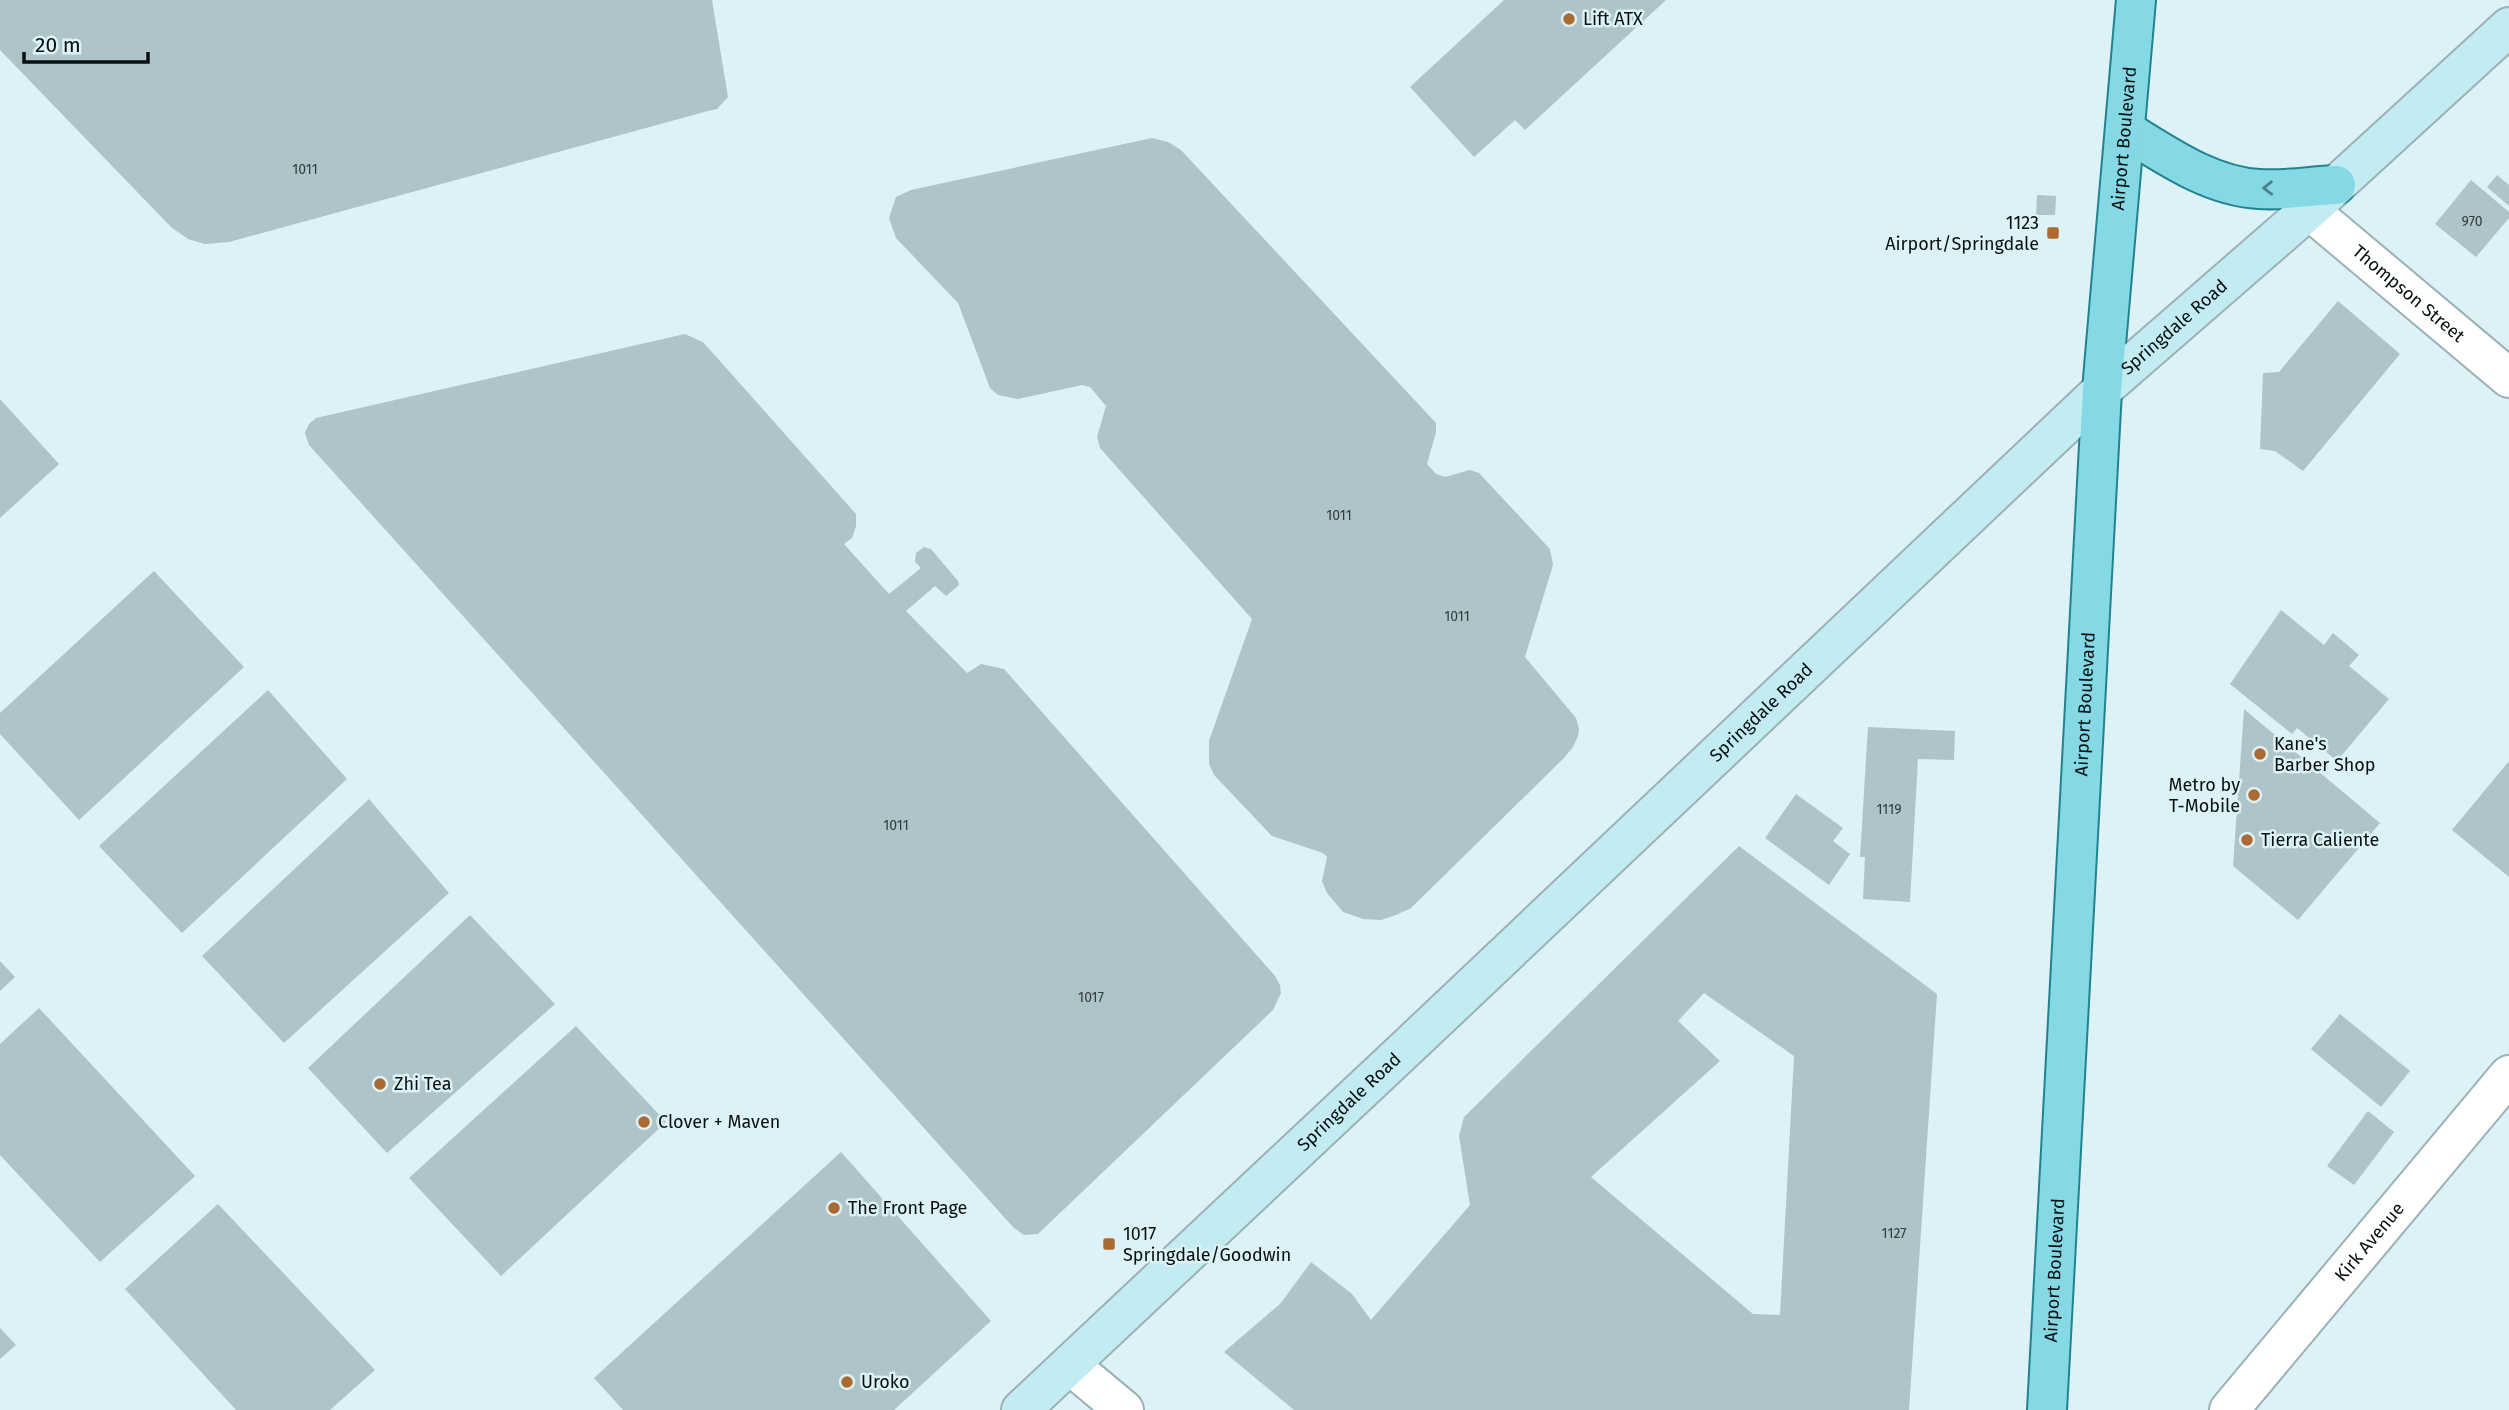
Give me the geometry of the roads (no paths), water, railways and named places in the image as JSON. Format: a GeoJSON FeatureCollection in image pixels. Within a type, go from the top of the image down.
{"type":"FeatureCollection","features":[{"type":"Feature","properties":{"kind":"main road","name":"Airport Boulevard"},"geometry":{"type":"LineString","coordinates":[[2048,1410],[2102,390],[2136,0]]}},
{"type":"Feature","properties":{"kind":"main road","name":"Springdale Road"},"geometry":{"type":"LineString","coordinates":[[1021,1410],[2102,390],[2323,197],[2509,27]]}},
{"type":"Feature","properties":{"kind":"main road"},"geometry":{"type":"LineString","coordinates":[[2125,130],[2187,167],[2219,181],[2323,197]]}},
{"type":"Feature","properties":{"kind":"street","name":"Thompson Street"},"geometry":{"type":"LineString","coordinates":[[2323,197],[2509,378]]}},
{"type":"Feature","properties":{"kind":"street","name":"Kirk Avenue"},"geometry":{"type":"LineString","coordinates":[[2228,1410],[2509,1076]]}},
{"type":"Feature","properties":{"kind":"street"},"geometry":{"type":"LineString","coordinates":[[1070,1365],[1124,1410]]}},
{"type":"Feature","properties":{"kind":"place","name":"Lift ATX"},"geometry":{"type":"Point","coordinates":[1569,19]}},
{"type":"Feature","properties":{"kind":"place","name":"1123 Airport/Springdale"},"geometry":{"type":"Point","coordinates":[2053,233]}},
{"type":"Feature","properties":{"kind":"place","name":"Kane's Barber Shop"},"geometry":{"type":"Point","coordinates":[2260,754]}},
{"type":"Feature","properties":{"kind":"place","name":"Metro by T-Mobile"},"geometry":{"type":"Point","coordinates":[2254,795]}},
{"type":"Feature","properties":{"kind":"place","name":"Tierra Caliente"},"geometry":{"type":"Point","coordinates":[2247,840]}},
{"type":"Feature","properties":{"kind":"place","name":"Zhi Tea"},"geometry":{"type":"Point","coordinates":[380,1084]}},
{"type":"Feature","properties":{"kind":"place","name":"Clover + Maven"},"geometry":{"type":"Point","coordinates":[644,1122]}},
{"type":"Feature","properties":{"kind":"place","name":"The Front Page"},"geometry":{"type":"Point","coordinates":[834,1208]}},
{"type":"Feature","properties":{"kind":"place","name":"1017 Springdale/Goodwin"},"geometry":{"type":"Point","coordinates":[1109,1244]}},
{"type":"Feature","properties":{"kind":"place","name":"Uroko"},"geometry":{"type":"Point","coordinates":[847,1382]}}]}
